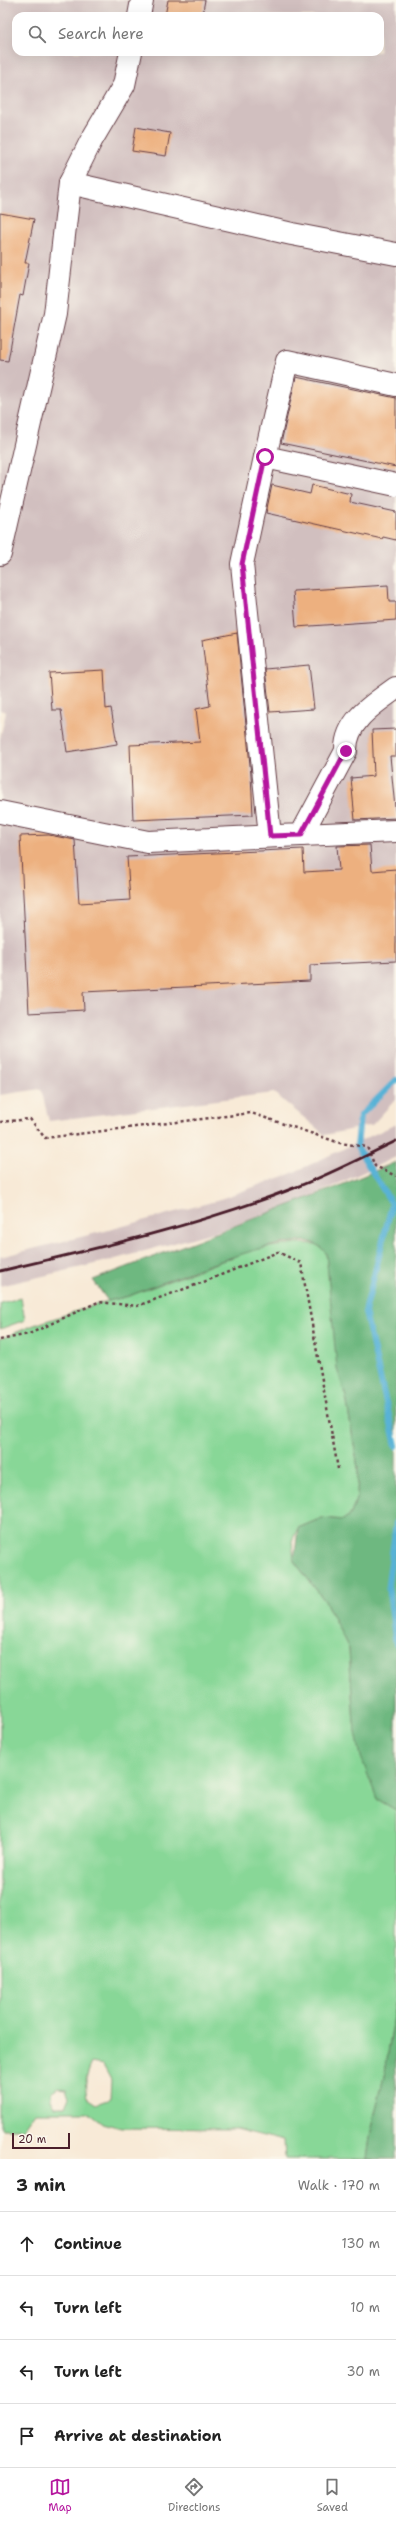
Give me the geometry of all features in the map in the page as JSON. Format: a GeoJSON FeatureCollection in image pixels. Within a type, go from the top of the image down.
{"type":"FeatureCollection","features":[{"type":"Feature","properties":{"kind":"lane"},"geometry":{"type":"LineString","coordinates":[[140,12],[142,0]]}},
{"type":"Feature","properties":{"kind":"lane"},"geometry":{"type":"LineString","coordinates":[[0,554],[55,314],[70,183],[91,141],[124,85],[130,56]]}},
{"type":"Feature","properties":{"kind":"lane"},"geometry":{"type":"LineString","coordinates":[[70,183],[292,234],[396,254]]}},
{"type":"Feature","properties":{"kind":"lane"},"geometry":{"type":"LineString","coordinates":[[270,836],[242,564],[287,361],[396,385]]}},
{"type":"Feature","properties":{"kind":"lane"},"geometry":{"type":"LineString","coordinates":[[265,457],[396,485]]}},
{"type":"Feature","properties":{"kind":"lane"},"geometry":{"type":"LineString","coordinates":[[301,835],[346,751],[346,741],[359,716],[396,688]]}},
{"type":"Feature","properties":{"kind":"lane"},"geometry":{"type":"LineString","coordinates":[[0,812],[148,842],[396,831]]}},
{"type":"Feature","properties":{"kind":"path"},"geometry":{"type":"LineString","coordinates":[[0,1122],[30,1120],[45,1138],[251,1113],[340,1143],[367,1147],[375,1166],[396,1176]]}},
{"type":"Feature","properties":{"kind":"path"},"geometry":{"type":"LineString","coordinates":[[0,1340],[29,1334],[98,1302],[137,1306],[202,1284],[278,1252],[301,1262],[338,1468]]}},
{"type":"Feature","properties":{"kind":"shaded area"},"geometry":{"type":"Polygon","coordinates":[[[0,0],[396,0],[396,1099],[372,1125],[325,1135],[274,1093],[49,1121],[41,1089],[0,1095],[0,738],[6,712],[0,710],[0,0]]]}},
{"type":"Feature","properties":{"kind":"shaded area"},"geometry":{"type":"Polygon","coordinates":[[[396,1124],[396,1157],[301,1201],[221,1230],[112,1260],[0,1286],[0,1257],[105,1231],[212,1202],[290,1174],[396,1124]]]}},
{"type":"Feature","properties":{"kind":"green space"},"geometry":{"type":"Polygon","coordinates":[[[396,1162],[396,1810],[377,1799],[361,1757],[354,1723],[349,1649],[325,1601],[294,1561],[298,1528],[322,1518],[343,1520],[351,1514],[357,1496],[358,1468],[346,1397],[337,1369],[326,1253],[316,1244],[301,1241],[280,1244],[224,1260],[129,1296],[108,1301],[93,1280],[339,1186],[396,1162]]]}},
{"type":"Feature","properties":{"kind":"green space"},"geometry":{"type":"Polygon","coordinates":[[[296,1243],[316,1244],[326,1252],[338,1369],[346,1397],[358,1468],[357,1496],[351,1514],[343,1520],[322,1518],[298,1528],[292,1541],[294,1561],[325,1601],[349,1649],[354,1723],[377,1799],[396,1810],[396,2004],[385,2072],[371,2131],[367,2159],[285,2159],[284,2141],[235,2129],[121,2128],[102,2123],[88,2112],[35,2112],[23,2129],[0,2129],[0,1339],[34,1325],[104,1302],[129,1296],[251,1250],[296,1243]],[[92,2063],[86,2080],[86,2093],[87,2098],[96,2104],[110,2099],[111,2080],[103,2065],[92,2063]],[[58,2087],[51,2092],[51,2100],[55,2107],[65,2107],[69,2097],[66,2088],[58,2087]]]}},
{"type":"Feature","properties":{"kind":"green space"},"geometry":{"type":"Polygon","coordinates":[[[21,1298],[25,1320],[0,1329],[0,1303],[21,1298]]]}},
{"type":"Feature","properties":{"kind":"green space"},"geometry":{"type":"Polygon","coordinates":[[[396,2004],[396,2159],[367,2159],[371,2131],[385,2072],[396,2004]]]}},
{"type":"Feature","properties":{"kind":"building"},"geometry":{"type":"Polygon","coordinates":[[[168,0],[205,0],[203,12],[166,12],[168,0]]]}},
{"type":"Feature","properties":{"kind":"building"},"geometry":{"type":"Polygon","coordinates":[[[136,127],[170,133],[166,156],[132,151],[136,127]]]}},
{"type":"Feature","properties":{"kind":"building"},"geometry":{"type":"Polygon","coordinates":[[[0,213],[34,219],[25,263],[29,263],[23,296],[20,295],[8,361],[0,360],[0,213]]]}},
{"type":"Feature","properties":{"kind":"building"},"geometry":{"type":"Polygon","coordinates":[[[296,377],[396,398],[396,467],[281,443],[296,377]]]}},
{"type":"Feature","properties":{"kind":"building"},"geometry":{"type":"Polygon","coordinates":[[[272,485],[310,494],[312,485],[351,494],[350,502],[396,512],[396,540],[383,537],[382,539],[266,513],[272,485]]]}},
{"type":"Feature","properties":{"kind":"building"},"geometry":{"type":"Polygon","coordinates":[[[388,585],[389,602],[396,602],[396,620],[296,627],[293,591],[388,585]]]}},
{"type":"Feature","properties":{"kind":"building"},"geometry":{"type":"Polygon","coordinates":[[[237,633],[251,775],[253,815],[133,820],[130,745],[200,742],[196,709],[210,706],[202,640],[237,633]]]}},
{"type":"Feature","properties":{"kind":"building"},"geometry":{"type":"Polygon","coordinates":[[[309,665],[314,709],[270,712],[265,669],[309,665]]]}},
{"type":"Feature","properties":{"kind":"building"},"geometry":{"type":"Polygon","coordinates":[[[104,670],[106,709],[111,708],[117,744],[67,752],[61,710],[52,710],[49,673],[104,670]]]}},
{"type":"Feature","properties":{"kind":"building"},"geometry":{"type":"Polygon","coordinates":[[[396,729],[396,756],[390,756],[396,818],[355,820],[351,778],[374,776],[372,730],[396,729]]]}},
{"type":"Feature","properties":{"kind":"building"},"geometry":{"type":"Polygon","coordinates":[[[49,835],[75,840],[79,903],[130,900],[127,857],[303,849],[304,872],[339,870],[337,846],[370,845],[372,871],[396,869],[396,961],[310,965],[310,981],[83,992],[84,1010],[29,1013],[20,836],[49,835]]]}},
{"type":"Feature","properties":{"kind":"waterway"},"geometry":{"type":"LineString","coordinates":[[396,1080],[360,1116],[357,1147],[392,1204],[365,1312],[396,1446]]}},
{"type":"Feature","properties":{"kind":"waterway"},"geometry":{"type":"LineString","coordinates":[[396,1523],[388,1585],[396,1644]]}},
{"type":"Feature","properties":{"kind":"railway"},"geometry":{"type":"LineString","coordinates":[[0,1271],[148,1235],[222,1213],[307,1183],[346,1166],[396,1141]]}},
{"type":"Feature","properties":{"kind":"route"},"geometry":{"type":"LineString","coordinates":[[265,457],[242,564],[270,836],[301,835],[346,751]]}}]}
